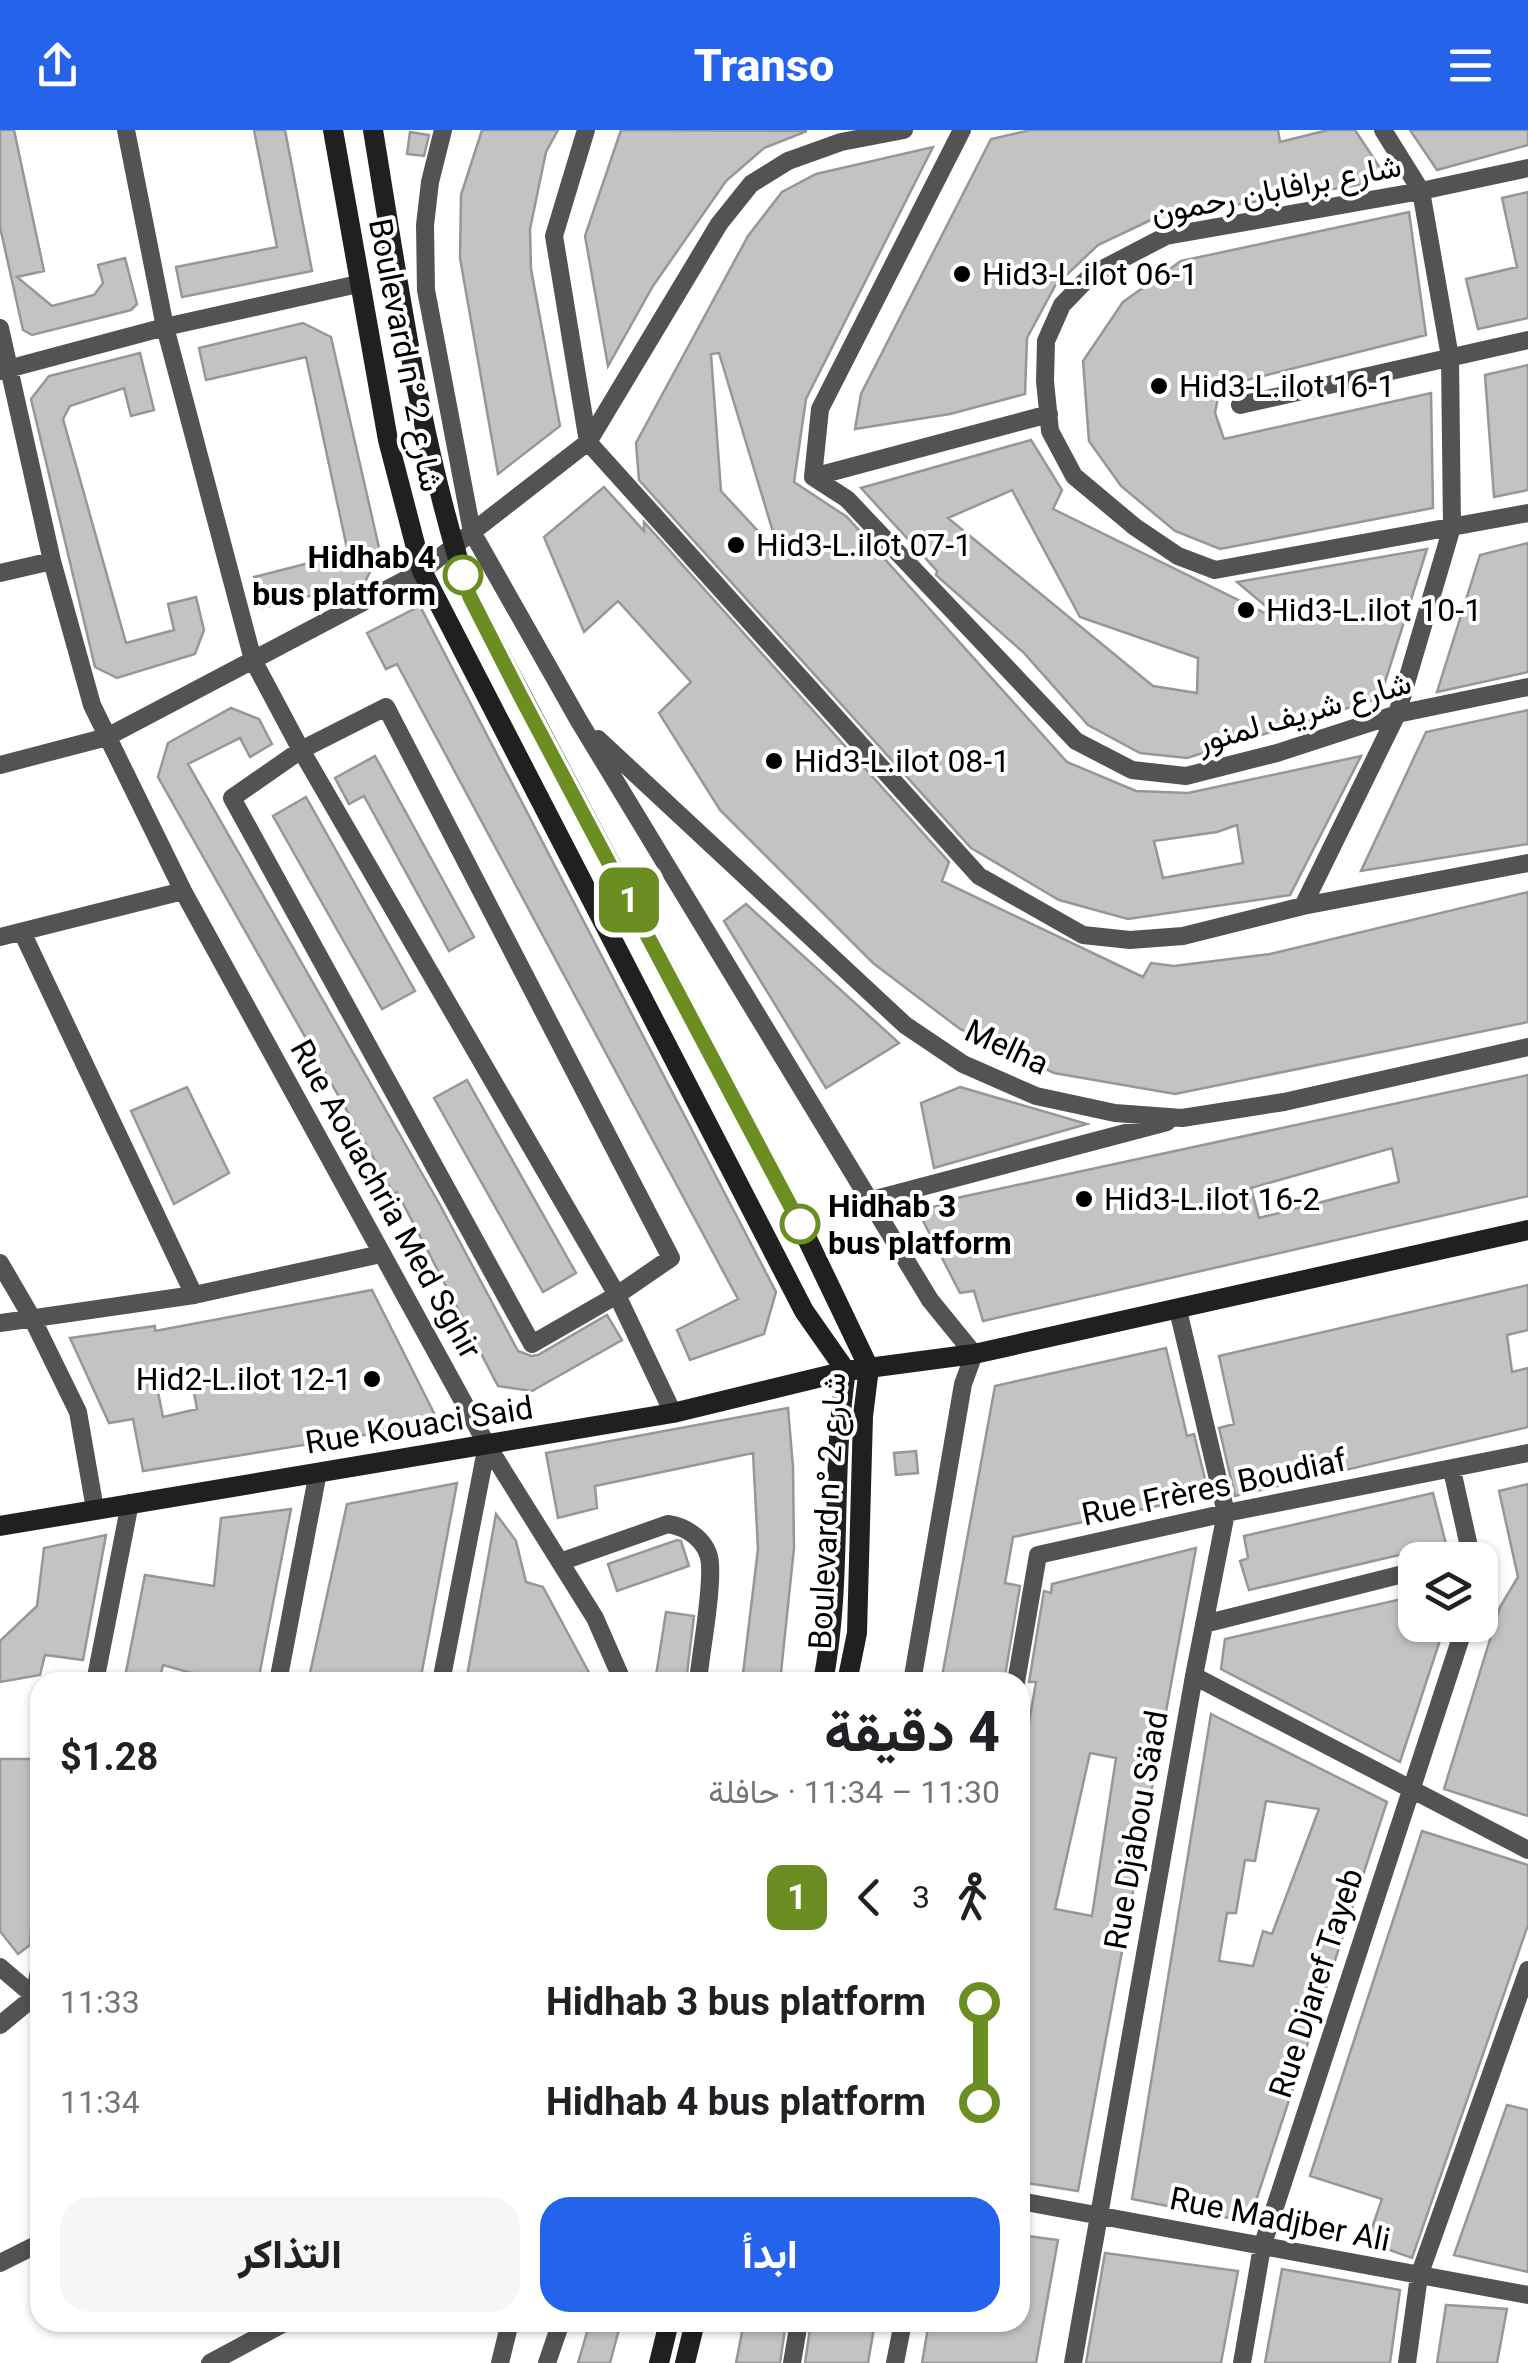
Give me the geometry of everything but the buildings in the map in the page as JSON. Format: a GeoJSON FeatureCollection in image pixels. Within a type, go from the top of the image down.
{"type":"FeatureCollection","features":[{"type":"Feature","properties":{"kind":"main road","name":"Boulevard n° شارع 2"},"geometry":{"type":"LineString","coordinates":[[333,130],[388,440],[422,571],[804,1310],[846,1370],[840,1413],[833,1630],[825,1672]]}},
{"type":"Feature","properties":{"kind":"main road","name":"Boulevard n° شارع 2"},"geometry":{"type":"LineString","coordinates":[[373,130],[439,500],[470,597],[800,1224],[869,1368],[857,1633],[849,1672]]}},
{"type":"Feature","properties":{"kind":"main road","name":"Rue Kouaci Said"},"geometry":{"type":"LineString","coordinates":[[0,1526],[672,1413],[846,1370],[974,1354],[1528,1230]]}},
{"type":"Feature","properties":{"kind":"main road"},"geometry":{"type":"LineString","coordinates":[[659,2363],[667,2332]]}},
{"type":"Feature","properties":{"kind":"main road"},"geometry":{"type":"LineString","coordinates":[[685,2363],[693,2332]]}},
{"type":"Feature","properties":{"kind":"street"},"geometry":{"type":"LineString","coordinates":[[126,130],[164,328],[253,660],[301,750],[617,1296],[672,1413]]}},
{"type":"Feature","properties":{"kind":"street"},"geometry":{"type":"LineString","coordinates":[[443,130],[430,182],[425,225],[426,290],[472,532],[579,722],[930,1300],[974,1354],[963,1384],[914,1672]]}},
{"type":"Feature","properties":{"kind":"street"},"geometry":{"type":"LineString","coordinates":[[586,130],[554,236],[588,442],[980,876],[1083,934],[1130,940],[1183,936],[1304,906],[1528,862]]}},
{"type":"Feature","properties":{"kind":"street"},"geometry":{"type":"LineString","coordinates":[[0,764],[107,737],[422,571],[588,442],[719,224],[750,184],[788,161],[842,142],[904,130]]}},
{"type":"Feature","properties":{"kind":"street"},"geometry":{"type":"LineString","coordinates":[[962,130],[820,409],[812,477],[1049,414]]}},
{"type":"Feature","properties":{"kind":"street"},"geometry":{"type":"LineString","coordinates":[[1304,906],[1397,714],[1452,527],[1450,357],[1421,191],[1383,130]]}},
{"type":"Feature","properties":{"kind":"street","name":"شارع برافابان رحمون"},"geometry":{"type":"LineString","coordinates":[[1528,168],[1166,236],[1122,256],[1091,276],[1062,306],[1046,342],[1050,430],[1074,476],[1178,556],[1215,570],[1528,512]]}},
{"type":"Feature","properties":{"kind":"street"},"geometry":{"type":"LineString","coordinates":[[6,369],[358,284]]}},
{"type":"Feature","properties":{"kind":"street","name":"Rue Aouachria Med Sghir"},"geometry":{"type":"LineString","coordinates":[[0,328],[6,369],[52,560],[92,705],[183,891],[487,1445],[595,1618],[619,1672]]}},
{"type":"Feature","properties":{"kind":"street"},"geometry":{"type":"LineString","coordinates":[[1240,405],[1528,340]]}},
{"type":"Feature","properties":{"kind":"street","name":"شارع شريف لمنور"},"geometry":{"type":"LineString","coordinates":[[812,477],[848,499],[1076,740],[1132,770],[1186,776],[1277,753],[1397,714],[1528,688]]}},
{"type":"Feature","properties":{"kind":"street"},"geometry":{"type":"LineString","coordinates":[[0,573],[52,560]]}},
{"type":"Feature","properties":{"kind":"street"},"geometry":{"type":"LineString","coordinates":[[386,707],[671,1258],[617,1296],[532,1344],[232,798],[301,750],[386,707]]}},
{"type":"Feature","properties":{"kind":"street","name":"Melha"},"geometry":{"type":"LineString","coordinates":[[579,722],[905,1025],[963,1064],[1036,1096],[1115,1113],[1182,1118],[1284,1102],[1528,1047]]}},
{"type":"Feature","properties":{"kind":"street"},"geometry":{"type":"LineString","coordinates":[[0,938],[183,891]]}},
{"type":"Feature","properties":{"kind":"street"},"geometry":{"type":"LineString","coordinates":[[22,932],[194,1295]]}},
{"type":"Feature","properties":{"kind":"street"},"geometry":{"type":"LineString","coordinates":[[872,1200],[1182,1118]]}},
{"type":"Feature","properties":{"kind":"street"},"geometry":{"type":"LineString","coordinates":[[0,1323],[194,1295],[382,1254]]}},
{"type":"Feature","properties":{"kind":"street"},"geometry":{"type":"LineString","coordinates":[[0,1263],[78,1412],[95,1509]]}},
{"type":"Feature","properties":{"kind":"street","name":"Rue Djabou Säad"},"geometry":{"type":"LineString","coordinates":[[1073,2363],[1226,1512],[1178,1310]]}},
{"type":"Feature","properties":{"kind":"street"},"geometry":{"type":"LineString","coordinates":[[443,1672],[487,1445]]}},
{"type":"Feature","properties":{"kind":"street","name":"Rue Frères Boudiaf"},"geometry":{"type":"LineString","coordinates":[[1018,1672],[1038,1555],[1226,1512],[1528,1453]]}},
{"type":"Feature","properties":{"kind":"street"},"geometry":{"type":"LineString","coordinates":[[1452,1470],[1465,1542]]}},
{"type":"Feature","properties":{"kind":"street"},"geometry":{"type":"LineString","coordinates":[[280,1672],[318,1472]]}},
{"type":"Feature","properties":{"kind":"street"},"geometry":{"type":"LineString","coordinates":[[96,1672],[130,1503]]}},
{"type":"Feature","properties":{"kind":"street"},"geometry":{"type":"LineString","coordinates":[[560,1562],[668,1524],[684,1526],[696,1536],[710,1562],[699,1672]]}},
{"type":"Feature","properties":{"kind":"street"},"geometry":{"type":"LineString","coordinates":[[1204,1624],[1398,1575]]}},
{"type":"Feature","properties":{"kind":"street","name":"Rue Djaref Tayeb"},"geometry":{"type":"LineString","coordinates":[[1242,2363],[1262,2247],[1460,1642]]}},
{"type":"Feature","properties":{"kind":"street"},"geometry":{"type":"LineString","coordinates":[[1194,1676],[1528,1850]]}},
{"type":"Feature","properties":{"kind":"street"},"geometry":{"type":"LineString","coordinates":[[0,1967],[30,1993]]}},
{"type":"Feature","properties":{"kind":"street"},"geometry":{"type":"LineString","coordinates":[[1406,2363],[1419,2276],[1528,1970]]}},
{"type":"Feature","properties":{"kind":"street"},"geometry":{"type":"LineString","coordinates":[[0,2025],[30,2004]]}},
{"type":"Feature","properties":{"kind":"street","name":"Rue Madjber Ali"},"geometry":{"type":"LineString","coordinates":[[1030,2203],[1528,2295]]}},
{"type":"Feature","properties":{"kind":"street"},"geometry":{"type":"LineString","coordinates":[[0,2263],[30,2247]]}},
{"type":"Feature","properties":{"kind":"street"},"geometry":{"type":"LineString","coordinates":[[210,2363],[267,2332]]}},
{"type":"Feature","properties":{"kind":"street"},"geometry":{"type":"LineString","coordinates":[[500,2363],[508,2332]]}},
{"type":"Feature","properties":{"kind":"street"},"geometry":{"type":"LineString","coordinates":[[547,2363],[557,2332]]}},
{"type":"Feature","properties":{"kind":"street"},"geometry":{"type":"LineString","coordinates":[[792,2363],[798,2332]]}},
{"type":"Feature","properties":{"kind":"street"},"geometry":{"type":"LineString","coordinates":[[896,2363],[901,2332]]}},
{"type":"Feature","properties":{"kind":"bus line","name":"1"},"geometry":{"type":"LineString","coordinates":[[463,575],[470,597],[521,697],[800,1224]]}},
{"type":"Feature","properties":{"kind":"place","name":"Hid3-L.ilot 06-1"},"geometry":{"type":"Point","coordinates":[962,274]}},
{"type":"Feature","properties":{"kind":"place","name":"Hid3-L.ilot 16-1"},"geometry":{"type":"Point","coordinates":[1159,386]}},
{"type":"Feature","properties":{"kind":"place","name":"Hid3-L.ilot 07-1"},"geometry":{"type":"Point","coordinates":[736,545]}},
{"type":"Feature","properties":{"kind":"place","name":"Hidhab 4 bus platform"},"geometry":{"type":"Point","coordinates":[463,575]}},
{"type":"Feature","properties":{"kind":"place","name":"Hid3-L.ilot 10-1"},"geometry":{"type":"Point","coordinates":[1246,610]}},
{"type":"Feature","properties":{"kind":"place","name":"Hid3-L.ilot 08-1"},"geometry":{"type":"Point","coordinates":[774,761]}},
{"type":"Feature","properties":{"kind":"place","name":"Hid3-L.ilot 16-2"},"geometry":{"type":"Point","coordinates":[1084,1199]}},
{"type":"Feature","properties":{"kind":"place","name":"Hidhab 3 bus platform"},"geometry":{"type":"Point","coordinates":[800,1224]}},
{"type":"Feature","properties":{"kind":"place","name":"Hid2-L.ilot 12-1"},"geometry":{"type":"Point","coordinates":[372,1379]}}]}
